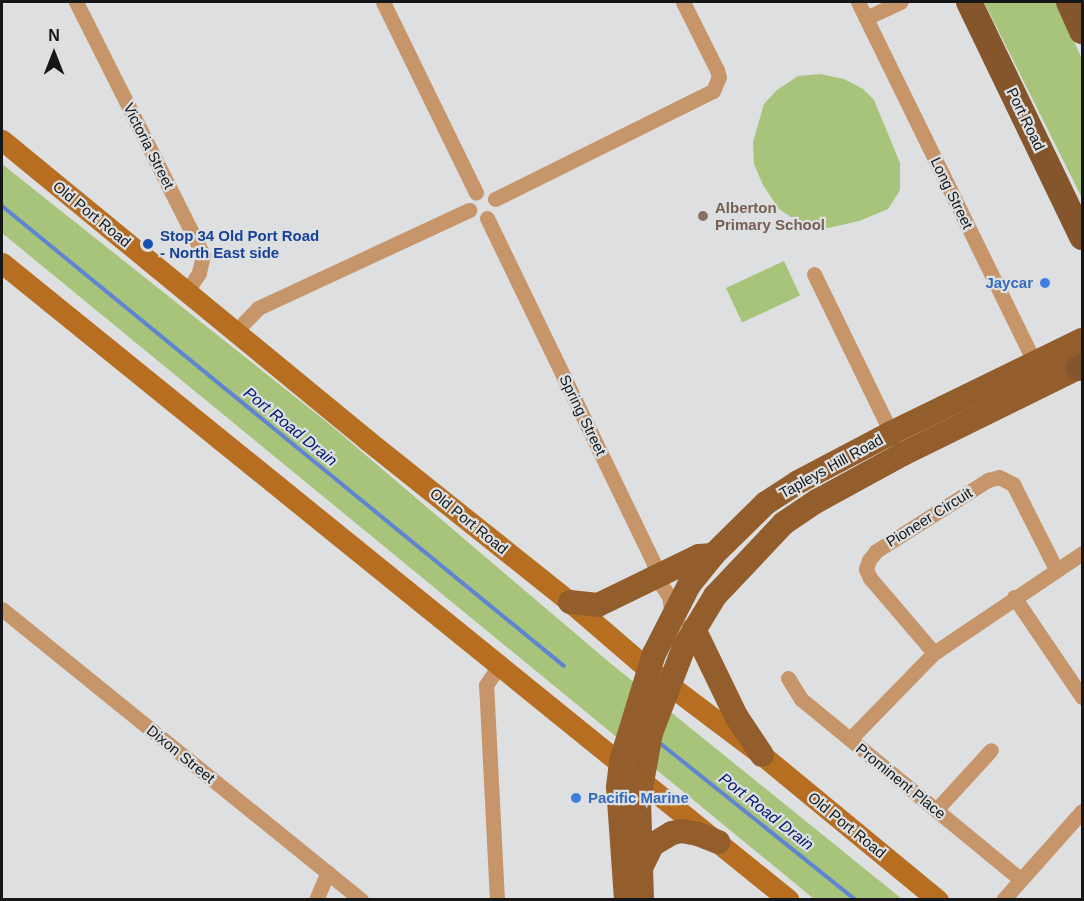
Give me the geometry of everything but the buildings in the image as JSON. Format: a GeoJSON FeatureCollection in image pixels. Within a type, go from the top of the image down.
{"type":"FeatureCollection","features":[{"type":"Feature","properties":{"kind":"highway","name":"Port Road"},"geometry":{"type":"LineString","coordinates":[[969,2],[1083,237]]}},
{"type":"Feature","properties":{"kind":"highway"},"geometry":{"type":"LineString","coordinates":[[1069,2],[1083,31]]}},
{"type":"Feature","properties":{"kind":"main road","name":"Old Port Road"},"geometry":{"type":"LineString","coordinates":[[2,140],[570,602],[648,669],[762,755],[936,899]]}},
{"type":"Feature","properties":{"kind":"main road"},"geometry":{"type":"LineString","coordinates":[[2,263],[621,761],[789,900]]}},
{"type":"Feature","properties":{"kind":"main road","name":"Tapleys Hill Road"},"geometry":{"type":"LineString","coordinates":[[643,779],[651,733],[667,683],[694,630],[728,582],[784,523],[855,479],[903,454],[1041,373],[1083,340]]}},
{"type":"Feature","properties":{"kind":"main road","name":"Tapleys Hill Road"},"geometry":{"type":"LineString","coordinates":[[621,761],[648,669],[672,614],[689,585],[713,555],[766,503],[798,482],[891,433],[1041,373],[1081,367]]}},
{"type":"Feature","properties":{"kind":"main road"},"geometry":{"type":"LineString","coordinates":[[570,602],[598,605],[699,556],[713,555]]}},
{"type":"Feature","properties":{"kind":"main road"},"geometry":{"type":"LineString","coordinates":[[694,630],[735,716],[762,755]]}},
{"type":"Feature","properties":{"kind":"main road"},"geometry":{"type":"LineString","coordinates":[[621,761],[618,787],[626,900]]}},
{"type":"Feature","properties":{"kind":"main road"},"geometry":{"type":"LineString","coordinates":[[642,900],[639,799],[643,779]]}},
{"type":"Feature","properties":{"kind":"main road"},"geometry":{"type":"LineString","coordinates":[[641,868],[652,845],[672,833],[682,831],[698,834],[718,842]]}},
{"type":"Feature","properties":{"kind":"street","name":"Victoria Street"},"geometry":{"type":"LineString","coordinates":[[76,2],[203,255],[200,273],[187,291]]}},
{"type":"Feature","properties":{"kind":"street"},"geometry":{"type":"LineString","coordinates":[[383,2],[476,193]]}},
{"type":"Feature","properties":{"kind":"street"},"geometry":{"type":"LineString","coordinates":[[495,199],[713,91],[717,83],[717,70],[683,2]]}},
{"type":"Feature","properties":{"kind":"street","name":"Long Street"},"geometry":{"type":"LineString","coordinates":[[858,2],[1041,373]]}},
{"type":"Feature","properties":{"kind":"street"},"geometry":{"type":"LineString","coordinates":[[867,18],[900,2]]}},
{"type":"Feature","properties":{"kind":"street"},"geometry":{"type":"LineString","coordinates":[[486,192],[495,199],[496,208],[488,218],[478,219],[469,210],[470,199],[476,193],[486,192]]}},
{"type":"Feature","properties":{"kind":"street"},"geometry":{"type":"LineString","coordinates":[[236,331],[258,308],[469,210]]}},
{"type":"Feature","properties":{"kind":"street","name":"Spring Street"},"geometry":{"type":"LineString","coordinates":[[488,218],[654,564],[657,578],[669,596],[672,614]]}},
{"type":"Feature","properties":{"kind":"street"},"geometry":{"type":"LineString","coordinates":[[814,274],[903,454]]}},
{"type":"Feature","properties":{"kind":"street","name":"Pioneer Circuit"},"geometry":{"type":"LineString","coordinates":[[934,653],[870,578],[867,569],[869,560],[876,551],[988,480],[999,477],[1013,484],[1056,569]]}},
{"type":"Feature","properties":{"kind":"street"},"geometry":{"type":"LineString","coordinates":[[850,739],[934,653],[1014,597],[1083,553]]}},
{"type":"Feature","properties":{"kind":"street"},"geometry":{"type":"LineString","coordinates":[[1014,597],[1080,690]]}},
{"type":"Feature","properties":{"kind":"street","name":"Dixon Street"},"geometry":{"type":"LineString","coordinates":[[2,609],[361,900]]}},
{"type":"Feature","properties":{"kind":"street"},"geometry":{"type":"LineString","coordinates":[[497,900],[486,684],[501,664]]}},
{"type":"Feature","properties":{"kind":"street","name":"Prominent Place"},"geometry":{"type":"LineString","coordinates":[[788,678],[801,699],[1020,879]]}},
{"type":"Feature","properties":{"kind":"street"},"geometry":{"type":"LineString","coordinates":[[936,810],[991,750]]}},
{"type":"Feature","properties":{"kind":"street"},"geometry":{"type":"LineString","coordinates":[[1003,900],[1083,811]]}},
{"type":"Feature","properties":{"kind":"street"},"geometry":{"type":"LineString","coordinates":[[316,900],[328,873]]}},
{"type":"Feature","properties":{"kind":"green space"},"geometry":{"type":"Polygon","coordinates":[[[984,2],[1056,2],[1082,59],[1082,198],[984,2]]]}},
{"type":"Feature","properties":{"kind":"green space"},"geometry":{"type":"Polygon","coordinates":[[[820,74],[844,79],[863,89],[874,100],[900,163],[900,190],[888,209],[859,221],[828,228],[800,223],[779,209],[763,185],[754,164],[753,142],[764,104],[777,90],[798,76],[820,74]]]}},
{"type":"Feature","properties":{"kind":"green space"},"geometry":{"type":"Polygon","coordinates":[[[2,164],[328,423],[610,663],[902,899],[814,899],[2,233],[2,164]]]}},
{"type":"Feature","properties":{"kind":"green space"},"geometry":{"type":"Polygon","coordinates":[[[784,261],[800,295],[742,322],[726,288],[784,261]]]}},
{"type":"Feature","properties":{"kind":"waterway","name":"Port Road Drain"},"geometry":{"type":"LineString","coordinates":[[2,206],[564,666]]}},
{"type":"Feature","properties":{"kind":"waterway","name":"Port Road Drain"},"geometry":{"type":"LineString","coordinates":[[661,744],[856,900]]}},
{"type":"Feature","properties":{"kind":"place","name":"Alberton Primary School"},"geometry":{"type":"Point","coordinates":[703,216]}},
{"type":"Feature","properties":{"kind":"place","name":"Stop 34 Old Port Road - North East side"},"geometry":{"type":"Point","coordinates":[148,244]}},
{"type":"Feature","properties":{"kind":"place","name":"Jaycar"},"geometry":{"type":"Point","coordinates":[1045,283]}},
{"type":"Feature","properties":{"kind":"place","name":"Pacific Marine"},"geometry":{"type":"Point","coordinates":[576,798]}}]}
